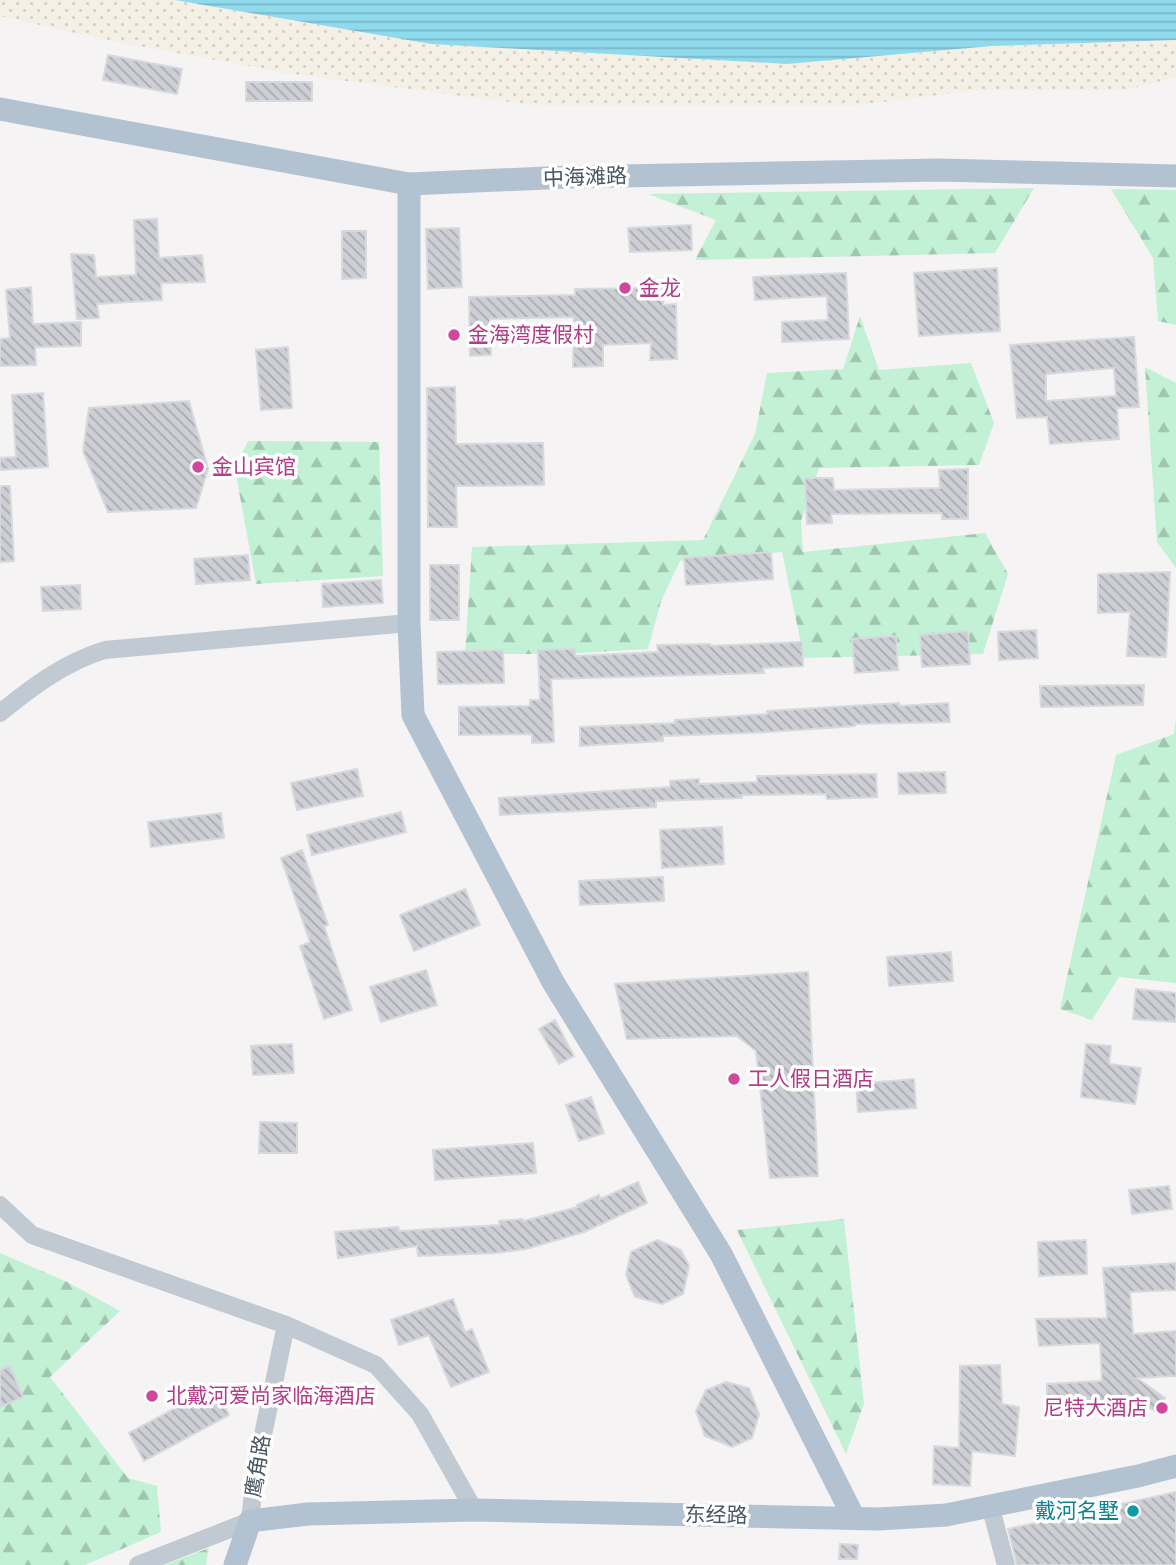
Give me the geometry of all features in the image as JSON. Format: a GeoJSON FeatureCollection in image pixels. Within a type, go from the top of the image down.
{"type":"FeatureCollection","features":[{"type":"Feature","properties":{"kind":"main road","name":"中海滩路"},"geometry":{"type":"LineString","coordinates":[[0,109],[409,184],[568,177],[940,170],[1176,176]]}},
{"type":"Feature","properties":{"kind":"main road"},"geometry":{"type":"LineString","coordinates":[[409,184],[410,623],[414,715],[553,982],[721,1254],[854,1518]]}},
{"type":"Feature","properties":{"kind":"main road","name":"东经路"},"geometry":{"type":"LineString","coordinates":[[250,1521],[307,1514],[474,1510],[854,1518],[946,1515],[1176,1466]]}},
{"type":"Feature","properties":{"kind":"main road","name":"鹰角路"},"geometry":{"type":"LineString","coordinates":[[235,1565],[250,1521]]}},
{"type":"Feature","properties":{"kind":"street"},"geometry":{"type":"LineString","coordinates":[[0,713],[32,687],[82,657],[105,650],[410,623]]}},
{"type":"Feature","properties":{"kind":"street"},"geometry":{"type":"LineString","coordinates":[[0,1205],[32,1235],[286,1325],[376,1365],[420,1414],[474,1510]]}},
{"type":"Feature","properties":{"kind":"street","name":"鹰角路"},"geometry":{"type":"LineString","coordinates":[[250,1521],[255,1474],[286,1325]]}},
{"type":"Feature","properties":{"kind":"street"},"geometry":{"type":"LineString","coordinates":[[990,1505],[1006,1565]]}},
{"type":"Feature","properties":{"kind":"street"},"geometry":{"type":"LineString","coordinates":[[138,1565],[250,1521]]}},
{"type":"Feature","properties":{"kind":"green space"},"geometry":{"type":"Polygon","coordinates":[[[1034,188],[995,253],[695,260],[716,220],[648,194],[1034,188]]]}},
{"type":"Feature","properties":{"kind":"green space"},"geometry":{"type":"Polygon","coordinates":[[[1111,189],[1176,190],[1176,325],[1158,321],[1153,258],[1111,189]]]}},
{"type":"Feature","properties":{"kind":"green space"},"geometry":{"type":"Polygon","coordinates":[[[860,316],[879,370],[971,363],[994,423],[979,465],[819,468],[801,521],[803,552],[985,533],[1008,574],[983,654],[804,658],[782,552],[680,561],[661,601],[648,649],[563,654],[465,654],[472,547],[703,540],[755,434],[767,373],[843,369],[860,316]]]}},
{"type":"Feature","properties":{"kind":"green space"},"geometry":{"type":"Polygon","coordinates":[[[1145,367],[1176,383],[1176,568],[1157,542],[1145,367]]]}},
{"type":"Feature","properties":{"kind":"green space"},"geometry":{"type":"Polygon","coordinates":[[[248,441],[379,442],[383,576],[256,584],[235,469],[248,441]]]}},
{"type":"Feature","properties":{"kind":"green space"},"geometry":{"type":"Polygon","coordinates":[[[1176,718],[1176,983],[1119,977],[1092,1020],[1060,1009],[1116,755],[1174,734],[1176,718]]]}},
{"type":"Feature","properties":{"kind":"green space"},"geometry":{"type":"Polygon","coordinates":[[[844,1219],[864,1404],[846,1454],[737,1230],[844,1219]]]}},
{"type":"Feature","properties":{"kind":"green space"},"geometry":{"type":"Polygon","coordinates":[[[0,1253],[67,1282],[120,1311],[50,1377],[128,1478],[157,1486],[161,1532],[85,1565],[0,1565],[0,1253]]]}},
{"type":"Feature","properties":{"kind":"green space"},"geometry":{"type":"Polygon","coordinates":[[[209,1548],[206,1565],[164,1565],[209,1548]]]}},
{"type":"Feature","properties":{"kind":"sand"},"geometry":{"type":"Polygon","coordinates":[[[0,0],[175,0],[431,44],[787,64],[981,47],[1176,40],[1176,77],[1126,90],[978,90],[851,106],[532,105],[293,74],[111,41],[0,16],[0,0]]]}},
{"type":"Feature","properties":{"kind":"water"},"geometry":{"type":"Polygon","coordinates":[[[175,0],[1176,0],[1176,40],[992,46],[787,64],[431,44],[175,0]]]}},
{"type":"Feature","properties":{"kind":"building"},"geometry":{"type":"Polygon","coordinates":[[[108,55],[182,69],[177,94],[103,80],[108,55]]]}},
{"type":"Feature","properties":{"kind":"building"},"geometry":{"type":"Polygon","coordinates":[[[246,82],[312,82],[312,101],[246,101],[246,82]]]}},
{"type":"Feature","properties":{"kind":"building"},"geometry":{"type":"Polygon","coordinates":[[[157,219],[159,258],[202,255],[205,282],[161,283],[162,300],[97,304],[99,318],[77,319],[71,254],[94,255],[96,277],[136,275],[134,220],[157,219]]]}},
{"type":"Feature","properties":{"kind":"building"},"geometry":{"type":"Polygon","coordinates":[[[691,225],[692,250],[630,252],[628,228],[691,225]]]}},
{"type":"Feature","properties":{"kind":"building"},"geometry":{"type":"Polygon","coordinates":[[[459,228],[462,287],[428,289],[426,229],[459,228]]]}},
{"type":"Feature","properties":{"kind":"building"},"geometry":{"type":"Polygon","coordinates":[[[342,231],[366,231],[366,278],[342,279],[342,231]]]}},
{"type":"Feature","properties":{"kind":"building"},"geometry":{"type":"Polygon","coordinates":[[[997,268],[1000,331],[919,336],[914,273],[997,268]]]}},
{"type":"Feature","properties":{"kind":"building"},"geometry":{"type":"Polygon","coordinates":[[[846,273],[849,339],[782,342],[782,322],[828,320],[827,296],[755,300],[753,277],[846,273]]]}},
{"type":"Feature","properties":{"kind":"building"},"geometry":{"type":"Polygon","coordinates":[[[31,287],[33,324],[81,322],[81,346],[35,347],[36,365],[0,366],[0,339],[10,338],[6,290],[31,287]]]}},
{"type":"Feature","properties":{"kind":"building"},"geometry":{"type":"Polygon","coordinates":[[[664,288],[663,305],[676,304],[677,359],[650,360],[651,343],[603,345],[603,366],[573,367],[574,317],[490,319],[491,355],[470,356],[469,297],[575,295],[575,289],[664,288]]]}},
{"type":"Feature","properties":{"kind":"building"},"geometry":{"type":"Polygon","coordinates":[[[1134,337],[1139,407],[1117,408],[1119,439],[1050,444],[1047,417],[1017,418],[1010,345],[1134,337]],[[1114,368],[1046,374],[1046,401],[1116,396],[1114,368]]]}},
{"type":"Feature","properties":{"kind":"building"},"geometry":{"type":"Polygon","coordinates":[[[288,347],[292,408],[261,410],[256,350],[288,347]]]}},
{"type":"Feature","properties":{"kind":"building"},"geometry":{"type":"Polygon","coordinates":[[[455,387],[456,444],[543,443],[544,485],[456,486],[457,527],[428,527],[427,388],[455,387]]]}},
{"type":"Feature","properties":{"kind":"building"},"geometry":{"type":"Polygon","coordinates":[[[43,393],[48,467],[0,470],[0,458],[16,457],[12,395],[43,393]]]}},
{"type":"Feature","properties":{"kind":"building"},"geometry":{"type":"Polygon","coordinates":[[[189,401],[208,469],[196,508],[108,512],[83,451],[89,408],[189,401]]]}},
{"type":"Feature","properties":{"kind":"building"},"geometry":{"type":"Polygon","coordinates":[[[968,469],[968,519],[942,519],[942,513],[831,514],[832,523],[807,524],[805,478],[833,478],[834,490],[940,488],[939,470],[968,469]]]}},
{"type":"Feature","properties":{"kind":"building"},"geometry":{"type":"Polygon","coordinates":[[[0,486],[10,486],[14,561],[0,562],[0,486]]]}},
{"type":"Feature","properties":{"kind":"building"},"geometry":{"type":"Polygon","coordinates":[[[771,552],[773,579],[686,585],[684,558],[771,552]]]}},
{"type":"Feature","properties":{"kind":"building"},"geometry":{"type":"Polygon","coordinates":[[[248,555],[250,580],[196,584],[194,559],[248,555]]]}},
{"type":"Feature","properties":{"kind":"building"},"geometry":{"type":"Polygon","coordinates":[[[430,565],[459,565],[459,620],[430,620],[430,565]]]}},
{"type":"Feature","properties":{"kind":"building"},"geometry":{"type":"Polygon","coordinates":[[[1170,572],[1166,657],[1127,656],[1130,612],[1098,613],[1098,574],[1170,572]]]}},
{"type":"Feature","properties":{"kind":"building"},"geometry":{"type":"Polygon","coordinates":[[[381,580],[383,603],[323,607],[322,584],[381,580]]]}},
{"type":"Feature","properties":{"kind":"building"},"geometry":{"type":"Polygon","coordinates":[[[80,585],[81,609],[43,611],[41,587],[80,585]]]}},
{"type":"Feature","properties":{"kind":"building"},"geometry":{"type":"Polygon","coordinates":[[[1036,630],[1038,658],[999,660],[998,632],[1036,630]]]}},
{"type":"Feature","properties":{"kind":"building"},"geometry":{"type":"Polygon","coordinates":[[[968,631],[970,664],[922,667],[920,635],[968,631]]]}},
{"type":"Feature","properties":{"kind":"building"},"geometry":{"type":"Polygon","coordinates":[[[896,636],[898,670],[855,673],[852,639],[896,636]]]}},
{"type":"Feature","properties":{"kind":"building"},"geometry":{"type":"Polygon","coordinates":[[[802,642],[803,666],[763,668],[764,673],[551,679],[554,742],[532,743],[532,734],[459,735],[459,707],[530,706],[530,700],[540,700],[538,650],[575,649],[575,656],[658,652],[657,645],[802,642]]]}},
{"type":"Feature","properties":{"kind":"building"},"geometry":{"type":"Polygon","coordinates":[[[503,650],[504,683],[438,684],[437,652],[503,650]]]}},
{"type":"Feature","properties":{"kind":"building"},"geometry":{"type":"Polygon","coordinates":[[[1144,685],[1143,705],[1041,707],[1040,686],[1144,685]]]}},
{"type":"Feature","properties":{"kind":"building"},"geometry":{"type":"Polygon","coordinates":[[[899,703],[899,706],[948,703],[950,722],[855,724],[768,732],[663,736],[663,741],[580,746],[580,727],[675,723],[675,720],[767,714],[767,711],[899,703]]]}},
{"type":"Feature","properties":{"kind":"building"},"geometry":{"type":"Polygon","coordinates":[[[357,769],[363,796],[297,810],[291,783],[357,769]]]}},
{"type":"Feature","properties":{"kind":"building"},"geometry":{"type":"Polygon","coordinates":[[[945,772],[946,793],[899,794],[898,773],[945,772]]]}},
{"type":"Feature","properties":{"kind":"building"},"geometry":{"type":"Polygon","coordinates":[[[876,774],[877,797],[827,799],[826,794],[742,795],[742,798],[656,801],[656,807],[500,815],[499,798],[670,787],[670,781],[699,779],[699,784],[757,782],[757,776],[876,774]]]}},
{"type":"Feature","properties":{"kind":"building"},"geometry":{"type":"Polygon","coordinates":[[[401,812],[406,832],[312,855],[307,835],[401,812]]]}},
{"type":"Feature","properties":{"kind":"building"},"geometry":{"type":"Polygon","coordinates":[[[221,813],[224,838],[151,847],[148,822],[221,813]]]}},
{"type":"Feature","properties":{"kind":"building"},"geometry":{"type":"Polygon","coordinates":[[[722,827],[724,864],[662,868],[660,830],[722,827]]]}},
{"type":"Feature","properties":{"kind":"building"},"geometry":{"type":"Polygon","coordinates":[[[302,850],[328,925],[324,926],[352,1010],[324,1019],[300,946],[310,942],[281,858],[302,850]]]}},
{"type":"Feature","properties":{"kind":"building"},"geometry":{"type":"Polygon","coordinates":[[[663,877],[664,901],[580,905],[579,881],[663,877]]]}},
{"type":"Feature","properties":{"kind":"building"},"geometry":{"type":"Polygon","coordinates":[[[465,889],[480,925],[414,951],[400,915],[465,889]]]}},
{"type":"Feature","properties":{"kind":"building"},"geometry":{"type":"Polygon","coordinates":[[[951,952],[953,981],[889,986],[887,957],[951,952]]]}},
{"type":"Feature","properties":{"kind":"building"},"geometry":{"type":"Polygon","coordinates":[[[426,970],[437,1005],[381,1022],[370,987],[426,970]]]}},
{"type":"Feature","properties":{"kind":"building"},"geometry":{"type":"Polygon","coordinates":[[[808,972],[818,1176],[770,1178],[756,1051],[737,1036],[627,1039],[615,984],[808,972]]]}},
{"type":"Feature","properties":{"kind":"building"},"geometry":{"type":"Polygon","coordinates":[[[1136,989],[1176,993],[1176,1022],[1133,1019],[1136,989]]]}},
{"type":"Feature","properties":{"kind":"building"},"geometry":{"type":"Polygon","coordinates":[[[555,1020],[574,1056],[559,1064],[539,1029],[555,1020]]]}},
{"type":"Feature","properties":{"kind":"building"},"geometry":{"type":"Polygon","coordinates":[[[292,1044],[294,1073],[253,1075],[251,1046],[292,1044]]]}},
{"type":"Feature","properties":{"kind":"building"},"geometry":{"type":"Polygon","coordinates":[[[1086,1044],[1111,1046],[1109,1064],[1141,1068],[1135,1104],[1081,1097],[1086,1044]]]}},
{"type":"Feature","properties":{"kind":"building"},"geometry":{"type":"Polygon","coordinates":[[[914,1079],[916,1108],[858,1112],[856,1084],[914,1079]]]}},
{"type":"Feature","properties":{"kind":"building"},"geometry":{"type":"Polygon","coordinates":[[[591,1097],[604,1133],[579,1141],[566,1105],[591,1097]]]}},
{"type":"Feature","properties":{"kind":"building"},"geometry":{"type":"Polygon","coordinates":[[[260,1122],[297,1123],[297,1153],[259,1153],[260,1122]]]}},
{"type":"Feature","properties":{"kind":"building"},"geometry":{"type":"Polygon","coordinates":[[[533,1143],[536,1173],[435,1180],[433,1150],[533,1143]]]}},
{"type":"Feature","properties":{"kind":"building"},"geometry":{"type":"Polygon","coordinates":[[[638,1182],[647,1203],[584,1232],[526,1249],[418,1256],[417,1246],[338,1258],[335,1232],[398,1227],[399,1231],[500,1225],[499,1221],[523,1221],[578,1207],[577,1205],[599,1195],[600,1199],[638,1182]]]}},
{"type":"Feature","properties":{"kind":"building"},"geometry":{"type":"Polygon","coordinates":[[[1169,1186],[1172,1209],[1132,1214],[1129,1190],[1169,1186]]]}},
{"type":"Feature","properties":{"kind":"building"},"geometry":{"type":"Polygon","coordinates":[[[657,1240],[681,1250],[689,1266],[683,1294],[662,1304],[635,1297],[626,1275],[631,1252],[657,1240]]]}},
{"type":"Feature","properties":{"kind":"building"},"geometry":{"type":"Polygon","coordinates":[[[1086,1240],[1087,1274],[1039,1276],[1038,1242],[1086,1240]]]}},
{"type":"Feature","properties":{"kind":"building"},"geometry":{"type":"Polygon","coordinates":[[[1176,1263],[1176,1290],[1130,1292],[1133,1334],[1176,1331],[1176,1376],[1137,1378],[1165,1398],[1154,1411],[1137,1399],[1136,1410],[1103,1413],[1103,1404],[1047,1408],[1047,1384],[1102,1381],[1100,1343],[1039,1346],[1036,1319],[1107,1318],[1103,1268],[1176,1263]]]}},
{"type":"Feature","properties":{"kind":"building"},"geometry":{"type":"Polygon","coordinates":[[[453,1299],[465,1332],[472,1329],[489,1372],[451,1387],[429,1335],[399,1345],[391,1320],[453,1299]]]}},
{"type":"Feature","properties":{"kind":"building"},"geometry":{"type":"Polygon","coordinates":[[[1000,1365],[1002,1404],[1019,1407],[1015,1456],[972,1451],[970,1486],[933,1484],[934,1446],[959,1448],[960,1366],[1000,1365]]]}},
{"type":"Feature","properties":{"kind":"building"},"geometry":{"type":"Polygon","coordinates":[[[10,1366],[23,1397],[0,1407],[0,1370],[10,1366]]]}},
{"type":"Feature","properties":{"kind":"building"},"geometry":{"type":"Polygon","coordinates":[[[726,1382],[749,1388],[759,1414],[752,1438],[732,1447],[705,1436],[696,1411],[706,1390],[726,1382]]]}},
{"type":"Feature","properties":{"kind":"building"},"geometry":{"type":"Polygon","coordinates":[[[214,1387],[229,1415],[144,1461],[129,1433],[214,1387]]]}},
{"type":"Feature","properties":{"kind":"building","name":"戴河名墅"},"geometry":{"type":"Polygon","coordinates":[[[1176,1492],[1176,1565],[1017,1565],[1008,1529],[1176,1492]]]}},
{"type":"Feature","properties":{"kind":"building"},"geometry":{"type":"Polygon","coordinates":[[[840,1544],[858,1545],[857,1559],[839,1559],[840,1544]]]}},
{"type":"Feature","properties":{"kind":"place","name":"金龙"},"geometry":{"type":"Point","coordinates":[625,288]}},
{"type":"Feature","properties":{"kind":"place","name":"金海湾度假村"},"geometry":{"type":"Point","coordinates":[454,335]}},
{"type":"Feature","properties":{"kind":"place","name":"金山宾馆"},"geometry":{"type":"Point","coordinates":[198,467]}},
{"type":"Feature","properties":{"kind":"place","name":"工人假日酒店"},"geometry":{"type":"Point","coordinates":[734,1079]}},
{"type":"Feature","properties":{"kind":"place","name":"北戴河爱尚家临海酒店"},"geometry":{"type":"Point","coordinates":[152,1396]}},
{"type":"Feature","properties":{"kind":"place","name":"尼特大酒店"},"geometry":{"type":"Point","coordinates":[1162,1408]}},
{"type":"Feature","properties":{"kind":"place","name":"戴河名墅"},"geometry":{"type":"Point","coordinates":[1133,1511]}}]}
